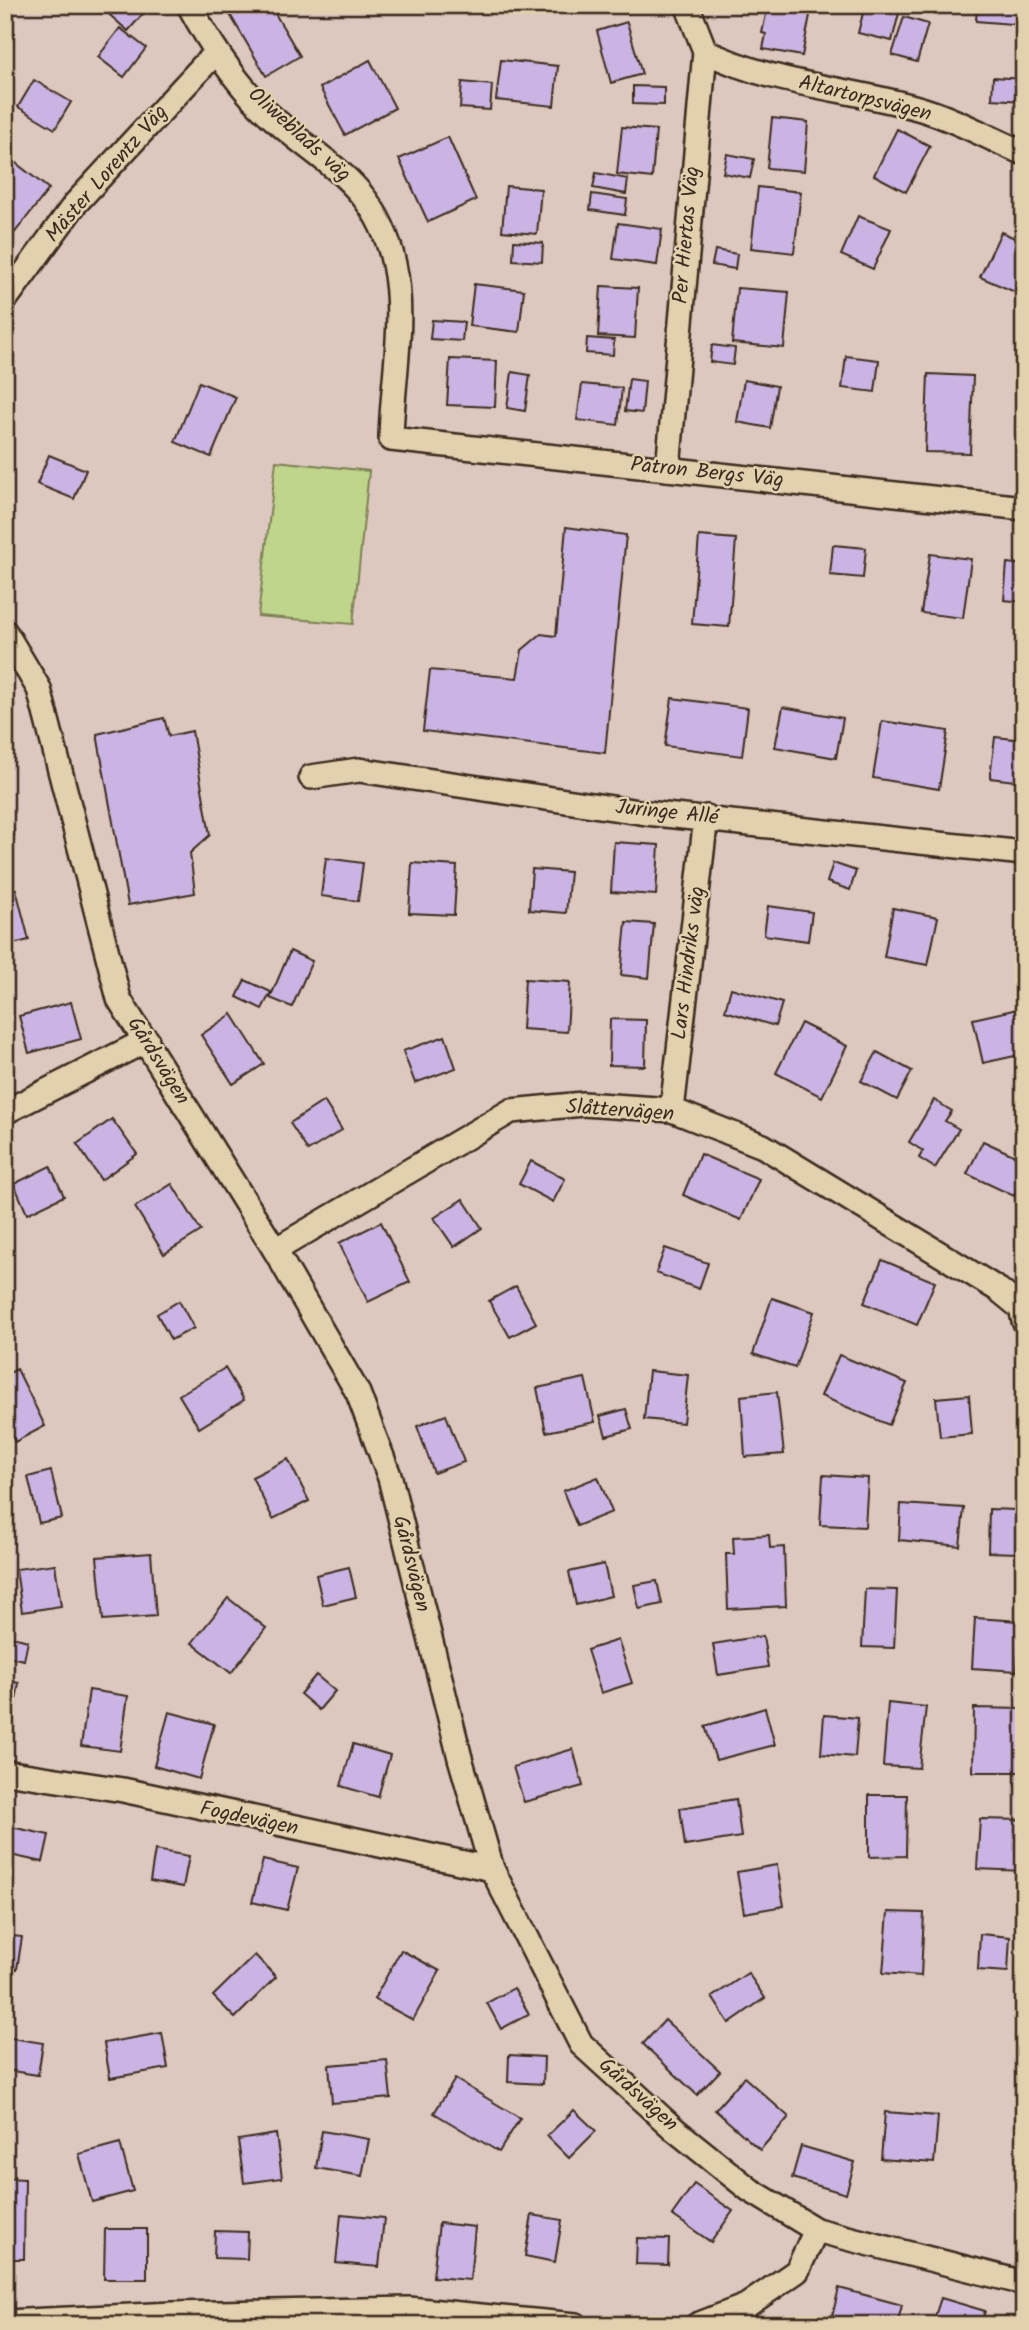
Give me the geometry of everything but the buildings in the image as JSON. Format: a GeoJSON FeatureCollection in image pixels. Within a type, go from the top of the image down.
{"type":"FeatureCollection","features":[{"type":"Feature","properties":{"kind":"street","name":"Oliweblads väg"},"geometry":{"type":"LineString","coordinates":[[189,5],[215,53],[259,105],[352,180],[383,228],[394,265],[398,303],[391,439]]}},
{"type":"Feature","properties":{"kind":"street","name":"Per Hiertas Väg"},"geometry":{"type":"LineString","coordinates":[[668,469],[705,51],[687,5]]}},
{"type":"Feature","properties":{"kind":"street","name":"Altartorpsvägen"},"geometry":{"type":"LineString","coordinates":[[705,51],[732,65],[761,74],[922,110],[1024,153]]}},
{"type":"Feature","properties":{"kind":"street","name":"Mäster Lorentz Väg"},"geometry":{"type":"LineString","coordinates":[[5,300],[75,204],[215,53]]}},
{"type":"Feature","properties":{"kind":"street","name":"Patron Bergs Väg"},"geometry":{"type":"LineString","coordinates":[[391,439],[1024,508]]}},
{"type":"Feature","properties":{"kind":"street","name":"Gårdsvägen"},"geometry":{"type":"LineString","coordinates":[[5,632],[39,690],[119,999],[147,1040],[275,1250],[358,1393],[390,1478],[460,1758],[492,1869],[582,2044],[685,2138],[750,2190],[816,2230],[1024,2283]]}},
{"type":"Feature","properties":{"kind":"street","name":"Juringe Allé"},"geometry":{"type":"LineString","coordinates":[[311,776],[359,769],[646,813],[706,817],[1024,853]]}},
{"type":"Feature","properties":{"kind":"street","name":"Lars Hindriks väg"},"geometry":{"type":"LineString","coordinates":[[672,1110],[706,817]]}},
{"type":"Feature","properties":{"kind":"street"},"geometry":{"type":"LineString","coordinates":[[5,1112],[147,1040]]}},
{"type":"Feature","properties":{"kind":"street","name":"Slåttervägen"},"geometry":{"type":"LineString","coordinates":[[275,1250],[511,1111],[583,1104],[672,1110],[762,1146],[999,1290],[1021,1308],[1024,1321]]}},
{"type":"Feature","properties":{"kind":"street","name":"Fogdevägen"},"geometry":{"type":"LineString","coordinates":[[5,1772],[123,1790],[492,1869]]}},
{"type":"Feature","properties":{"kind":"street"},"geometry":{"type":"LineString","coordinates":[[697,2325],[746,2306],[797,2271],[816,2230]]}},
{"type":"Feature","properties":{"kind":"street"},"geometry":{"type":"LineString","coordinates":[[5,2322],[173,2314],[409,2309],[576,2325]]}},
{"type":"Feature","properties":{"kind":"green space"},"geometry":{"type":"Polygon","coordinates":[[[276,461],[369,471],[353,624],[258,616],[276,461]]]}}]}
